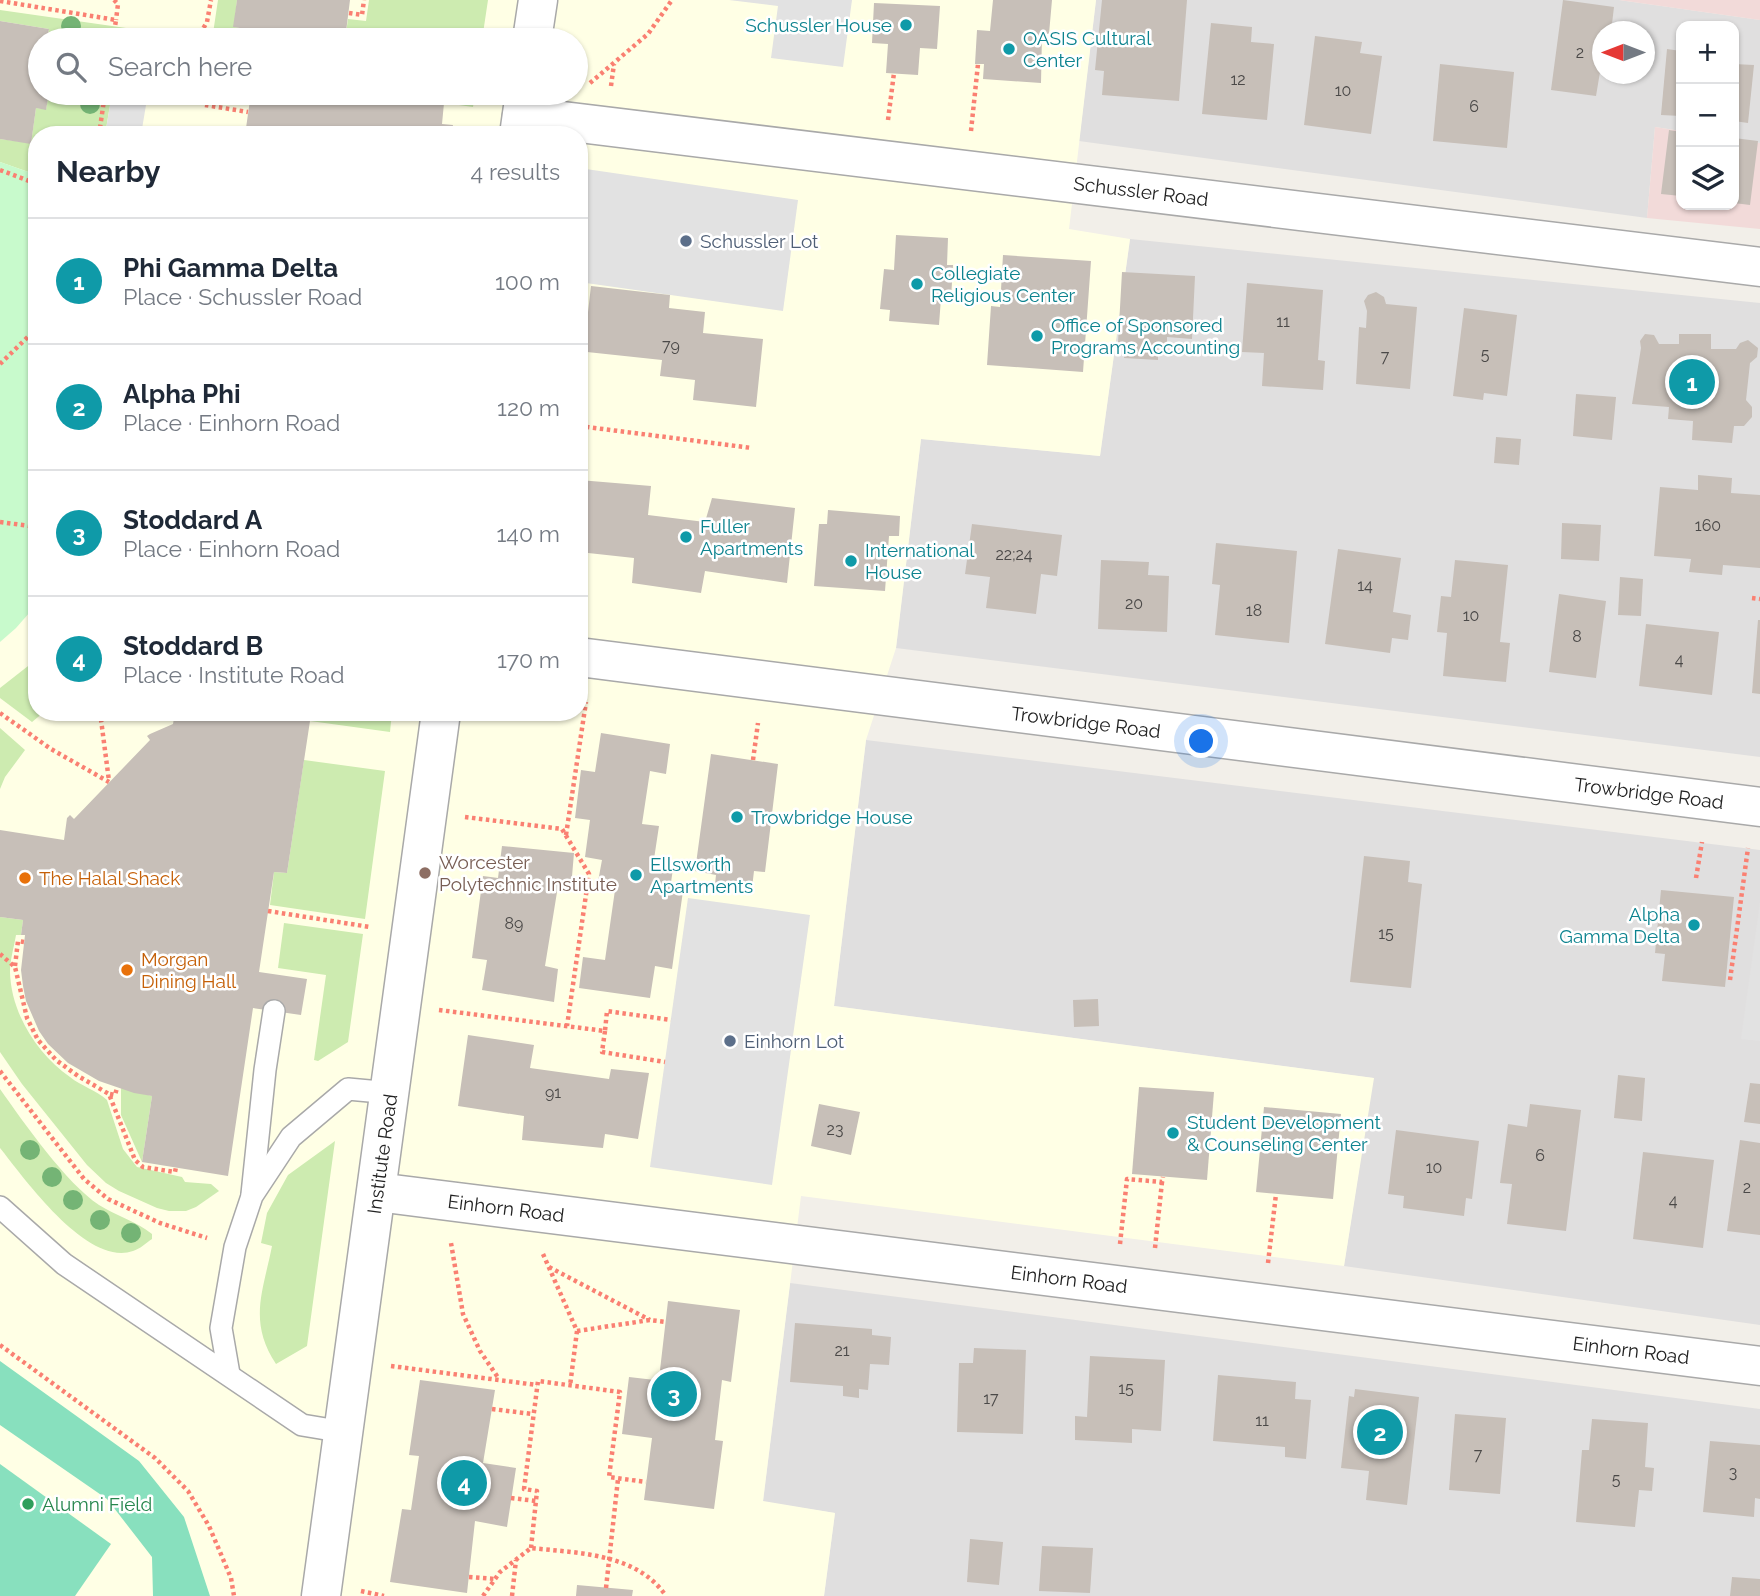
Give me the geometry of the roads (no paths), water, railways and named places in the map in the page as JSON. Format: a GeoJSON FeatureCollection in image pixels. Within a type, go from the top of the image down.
{"type":"FeatureCollection","features":[{"type":"Feature","properties":{"kind":"street"},"geometry":{"type":"LineString","coordinates":[[534,28],[538,0]]}},
{"type":"Feature","properties":{"kind":"street","name":"Schussler Road"},"geometry":{"type":"LineString","coordinates":[[522,114],[1760,267]]}},
{"type":"Feature","properties":{"kind":"street","name":"Trowbridge Road"},"geometry":{"type":"LineString","coordinates":[[588,658],[1760,807]]}},
{"type":"Feature","properties":{"kind":"street","name":"Institute Road"},"geometry":{"type":"LineString","coordinates":[[321,1596],[440,721]]}},
{"type":"Feature","properties":{"kind":"street","name":"Einhorn Road"},"geometry":{"type":"LineString","coordinates":[[377,1192],[1760,1366]]}},
{"type":"Feature","properties":{"kind":"lane"},"geometry":{"type":"LineString","coordinates":[[229,1374],[221,1328],[235,1247],[252,1196],[274,1011]]}},
{"type":"Feature","properties":{"kind":"lane"},"geometry":{"type":"LineString","coordinates":[[252,1196],[291,1137],[348,1088],[391,1093]]}},
{"type":"Feature","properties":{"kind":"lane"},"geometry":{"type":"LineString","coordinates":[[0,1207],[64,1264],[302,1425],[344,1432]]}},
{"type":"Feature","properties":{"kind":"place","name":"Schussler House"},"geometry":{"type":"Point","coordinates":[906,25]}},
{"type":"Feature","properties":{"kind":"place","name":"OASIS Cultural Center"},"geometry":{"type":"Point","coordinates":[1009,49]}},
{"type":"Feature","properties":{"kind":"place","name":"Schussler Lot"},"geometry":{"type":"Point","coordinates":[686,241]}},
{"type":"Feature","properties":{"kind":"place","name":"Collegiate Religious Center"},"geometry":{"type":"Point","coordinates":[917,284]}},
{"type":"Feature","properties":{"kind":"place","name":"Office of Sponsored Programs Accounting"},"geometry":{"type":"Point","coordinates":[1037,336]}},
{"type":"Feature","properties":{"kind":"place","name":"Phi Gamma Delta"},"geometry":{"type":"Point","coordinates":[1692,382]}},
{"type":"Feature","properties":{"kind":"place","name":"Fuller Apartments"},"geometry":{"type":"Point","coordinates":[686,537]}},
{"type":"Feature","properties":{"kind":"place","name":"International House"},"geometry":{"type":"Point","coordinates":[851,561]}},
{"type":"Feature","properties":{"kind":"place","name":"Trowbridge House"},"geometry":{"type":"Point","coordinates":[737,817]}},
{"type":"Feature","properties":{"kind":"place","name":"Worcester Polytechnic Institute"},"geometry":{"type":"Point","coordinates":[425,873]}},
{"type":"Feature","properties":{"kind":"place","name":"Ellsworth Apartments"},"geometry":{"type":"Point","coordinates":[636,875]}},
{"type":"Feature","properties":{"kind":"place","name":"The Halal Shack"},"geometry":{"type":"Point","coordinates":[25,878]}},
{"type":"Feature","properties":{"kind":"place","name":"Alpha Gamma Delta"},"geometry":{"type":"Point","coordinates":[1694,925]}},
{"type":"Feature","properties":{"kind":"place","name":"Morgan Dining Hall"},"geometry":{"type":"Point","coordinates":[127,970]}},
{"type":"Feature","properties":{"kind":"place","name":"Einhorn Lot"},"geometry":{"type":"Point","coordinates":[730,1041]}},
{"type":"Feature","properties":{"kind":"place","name":"Student Development & Counseling Center"},"geometry":{"type":"Point","coordinates":[1173,1133]}},
{"type":"Feature","properties":{"kind":"place","name":"Stoddard A"},"geometry":{"type":"Point","coordinates":[674,1394]}},
{"type":"Feature","properties":{"kind":"place","name":"Alpha Phi"},"geometry":{"type":"Point","coordinates":[1380,1432]}},
{"type":"Feature","properties":{"kind":"place","name":"Stoddard B"},"geometry":{"type":"Point","coordinates":[464,1483]}},
{"type":"Feature","properties":{"kind":"place","name":"Alumni Field"},"geometry":{"type":"Point","coordinates":[28,1504]}}]}
